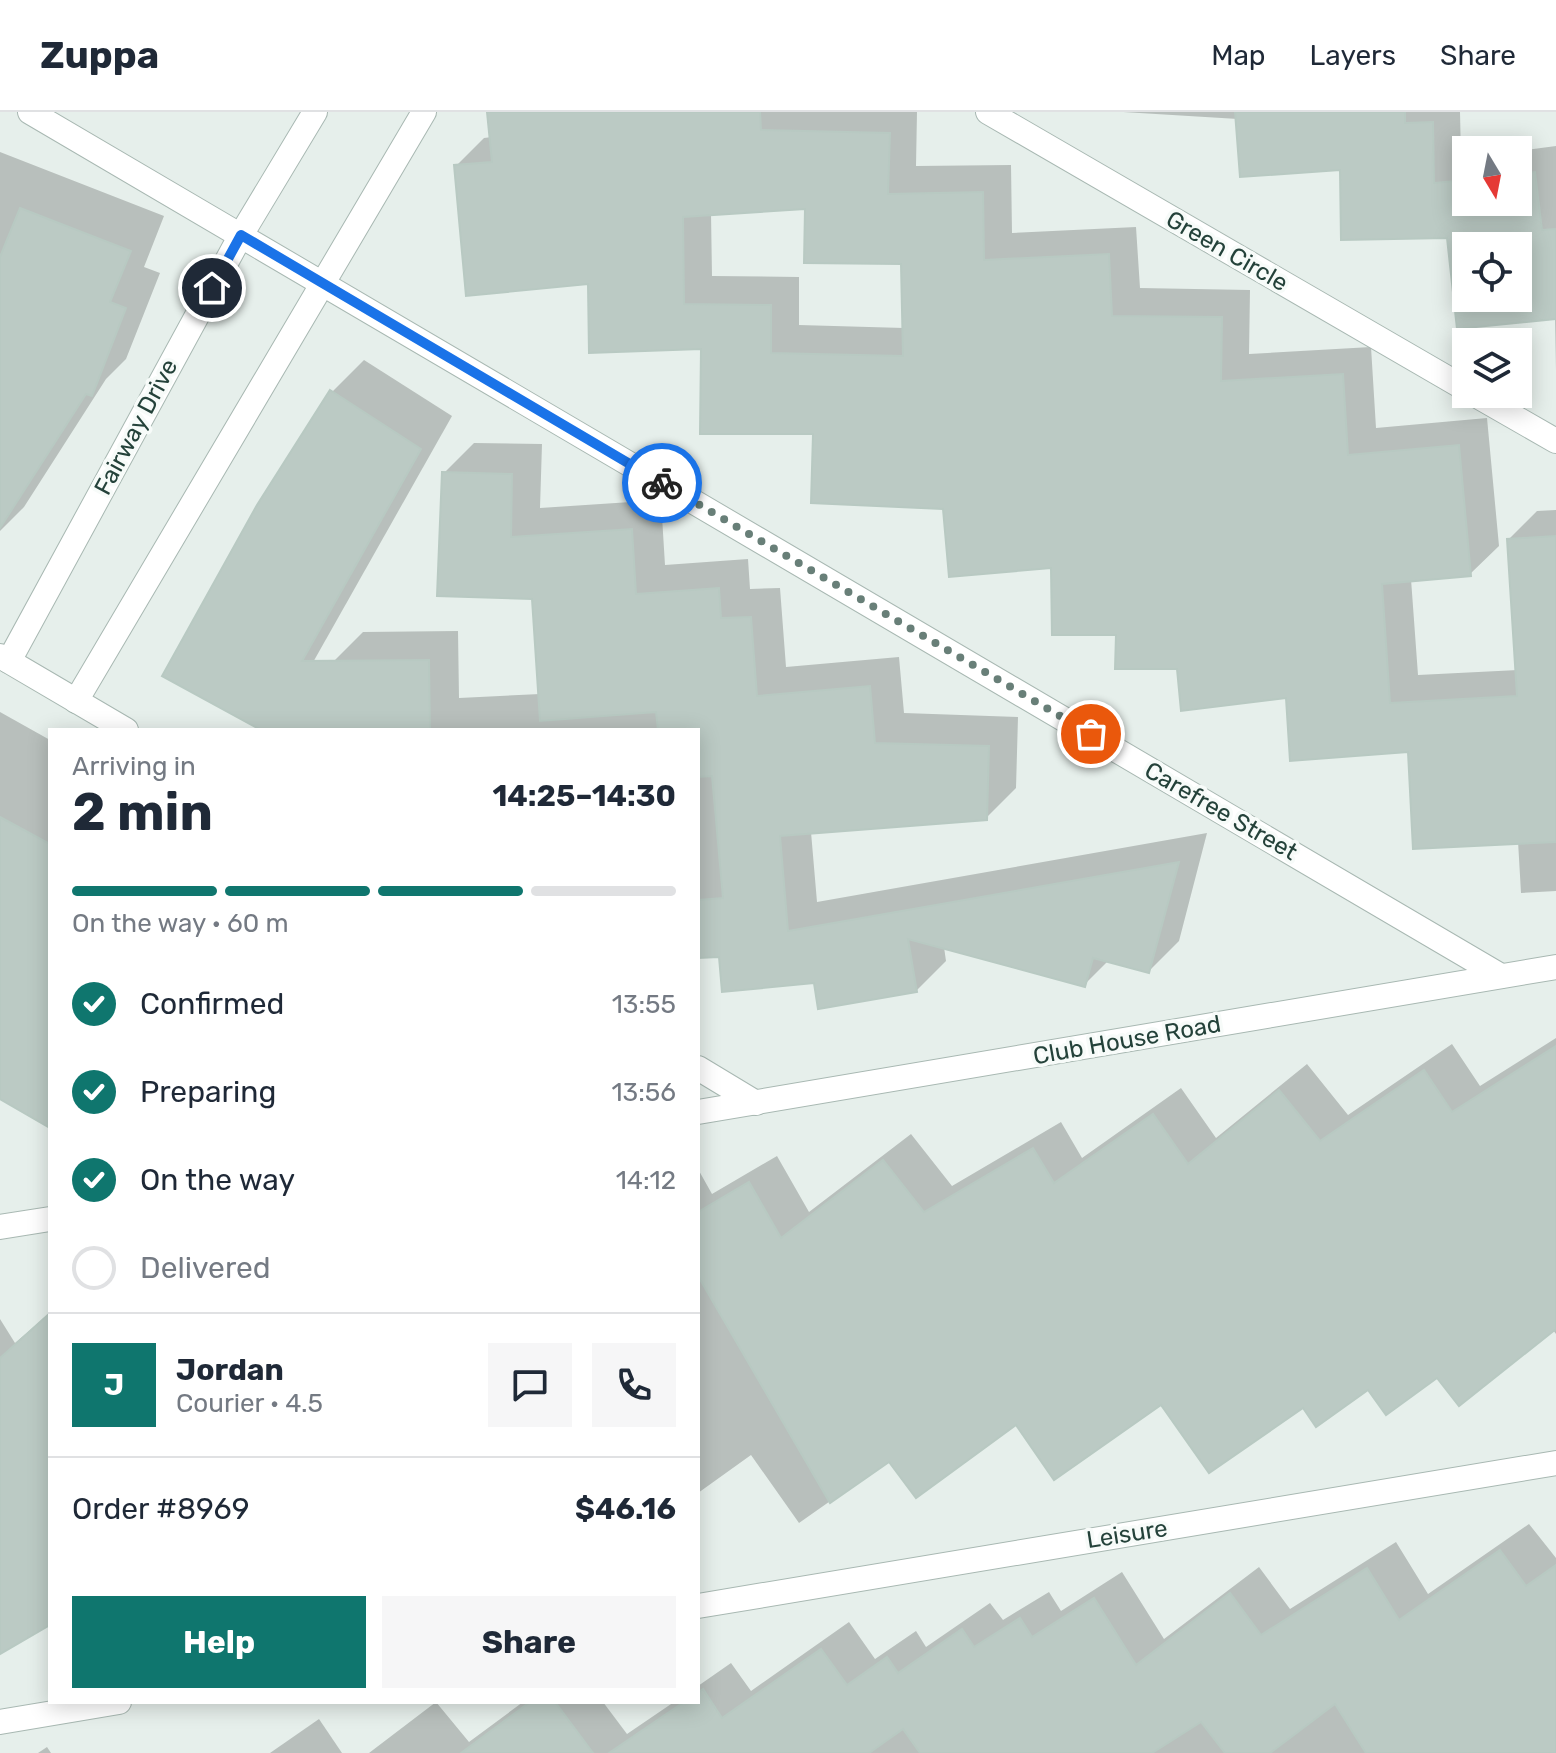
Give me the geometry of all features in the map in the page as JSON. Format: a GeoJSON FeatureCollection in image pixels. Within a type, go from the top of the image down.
{"type":"FeatureCollection","features":[{"type":"Feature","properties":{"kind":"street","name":"Carefree Street"},"geometry":{"type":"LineString","coordinates":[[30,112],[1501,976]]}},
{"type":"Feature","properties":{"kind":"street","name":"Fairway Drive"},"geometry":{"type":"LineString","coordinates":[[5,659],[241,235],[315,112]]}},
{"type":"Feature","properties":{"kind":"street"},"geometry":{"type":"LineString","coordinates":[[76,701],[424,112]]}},
{"type":"Feature","properties":{"kind":"street","name":"Green Circle"},"geometry":{"type":"LineString","coordinates":[[988,112],[1452,381]]}},
{"type":"Feature","properties":{"kind":"street"},"geometry":{"type":"LineString","coordinates":[[1498,408],[1556,441]]}},
{"type":"Feature","properties":{"kind":"street"},"geometry":{"type":"LineString","coordinates":[[5,659],[123,728]]}},
{"type":"Feature","properties":{"kind":"street","name":"Club House Road"},"geometry":{"type":"LineString","coordinates":[[700,1112],[1556,967]]}},
{"type":"Feature","properties":{"kind":"street"},"geometry":{"type":"LineString","coordinates":[[700,1069],[756,1103]]}},
{"type":"Feature","properties":{"kind":"street"},"geometry":{"type":"LineString","coordinates":[[0,1227],[48,1219]]}},
{"type":"Feature","properties":{"kind":"street","name":"Leisure"},"geometry":{"type":"LineString","coordinates":[[700,1606],[1556,1463]]}},
{"type":"Feature","properties":{"kind":"street"},"geometry":{"type":"LineString","coordinates":[[0,1722],[107,1704]]}},
{"type":"Feature","properties":{"kind":"building"},"geometry":{"type":"Polygon","coordinates":[[[487,112],[760,112],[761,130],[890,133],[888,194],[983,192],[984,260],[1109,254],[1112,316],[1222,317],[1221,381],[1343,374],[1348,455],[1459,445],[1471,576],[1382,584],[1390,703],[1517,696],[1507,539],[1556,536],[1556,842],[1413,849],[1408,752],[1290,761],[1286,698],[1181,711],[1177,669],[1115,669],[1116,635],[1052,635],[1051,568],[949,577],[943,509],[811,503],[813,434],[700,434],[701,349],[589,353],[588,284],[466,296],[454,165],[492,162],[487,112]],[[805,209],[683,217],[684,304],[771,305],[771,353],[903,356],[901,264],[804,263],[805,209]]]}},
{"type":"Feature","properties":{"kind":"building"},"geometry":{"type":"Polygon","coordinates":[[[1235,112],[1405,112],[1405,123],[1433,122],[1434,183],[1452,181],[1452,216],[1532,216],[1532,172],[1535,172],[1542,230],[1556,229],[1556,319],[1457,328],[1455,312],[1532,312],[1532,232],[1452,232],[1452,284],[1447,238],[1341,240],[1340,170],[1240,177],[1235,112]]]}},
{"type":"Feature","properties":{"kind":"building"},"geometry":{"type":"Polygon","coordinates":[[[20,208],[131,251],[110,302],[126,308],[92,396],[86,394],[0,528],[0,257],[20,208]]]}},
{"type":"Feature","properties":{"kind":"building"},"geometry":{"type":"Polygon","coordinates":[[[330,390],[421,449],[302,661],[429,660],[430,728],[257,728],[162,676],[257,505],[330,390]]]}},
{"type":"Feature","properties":{"kind":"building"},"geometry":{"type":"Polygon","coordinates":[[[442,472],[512,474],[511,537],[632,529],[636,594],[719,588],[721,618],[751,617],[757,696],[870,686],[875,743],[989,746],[987,820],[780,836],[788,931],[1179,862],[1149,973],[1093,958],[1085,987],[908,939],[917,992],[818,1009],[814,983],[722,992],[719,957],[700,958],[700,900],[723,898],[712,776],[700,777],[700,728],[658,728],[656,712],[540,721],[532,599],[437,596],[442,472]]]}},
{"type":"Feature","properties":{"kind":"building"},"geometry":{"type":"Polygon","coordinates":[[[0,817],[48,843],[48,1127],[0,1099],[0,817]]]}},
{"type":"Feature","properties":{"kind":"building"},"geometry":{"type":"Polygon","coordinates":[[[1556,1046],[1556,1329],[1459,1406],[1437,1378],[1386,1415],[1368,1390],[1316,1427],[1303,1408],[1209,1473],[1161,1405],[1054,1480],[1016,1425],[916,1498],[889,1462],[830,1503],[700,1279],[700,1211],[749,1182],[781,1238],[883,1160],[924,1212],[1033,1148],[1054,1183],[1153,1114],[1188,1164],[1279,1090],[1320,1141],[1424,1070],[1452,1112],[1556,1046]]]}},
{"type":"Feature","properties":{"kind":"building"},"geometry":{"type":"Polygon","coordinates":[[[48,1315],[48,1626],[0,1654],[0,1358],[48,1315]]]}},
{"type":"Feature","properties":{"kind":"building"},"geometry":{"type":"Polygon","coordinates":[[[1500,1550],[1526,1586],[1556,1565],[1556,1753],[1366,1753],[1335,1704],[1270,1753],[1225,1753],[1201,1722],[1152,1753],[920,1753],[903,1729],[869,1753],[609,1753],[681,1704],[700,1704],[700,1691],[703,1689],[722,1718],[821,1649],[847,1685],[887,1657],[898,1673],[962,1629],[974,1647],[1020,1618],[1032,1637],[1094,1598],[1136,1665],[1230,1593],[1261,1635],[1367,1568],[1399,1620],[1500,1550]]]}},
{"type":"Feature","properties":{"kind":"building"},"geometry":{"type":"Polygon","coordinates":[[[527,1704],[556,1704],[593,1753],[461,1753],[527,1704]]]}},
{"type":"Feature","properties":{"kind":"way so far"},"geometry":{"type":"LineString","coordinates":[[662,483],[1091,734]]}},
{"type":"Feature","properties":{"kind":"route"},"geometry":{"type":"LineString","coordinates":[[212,288],[241,235],[662,483]]}}]}
